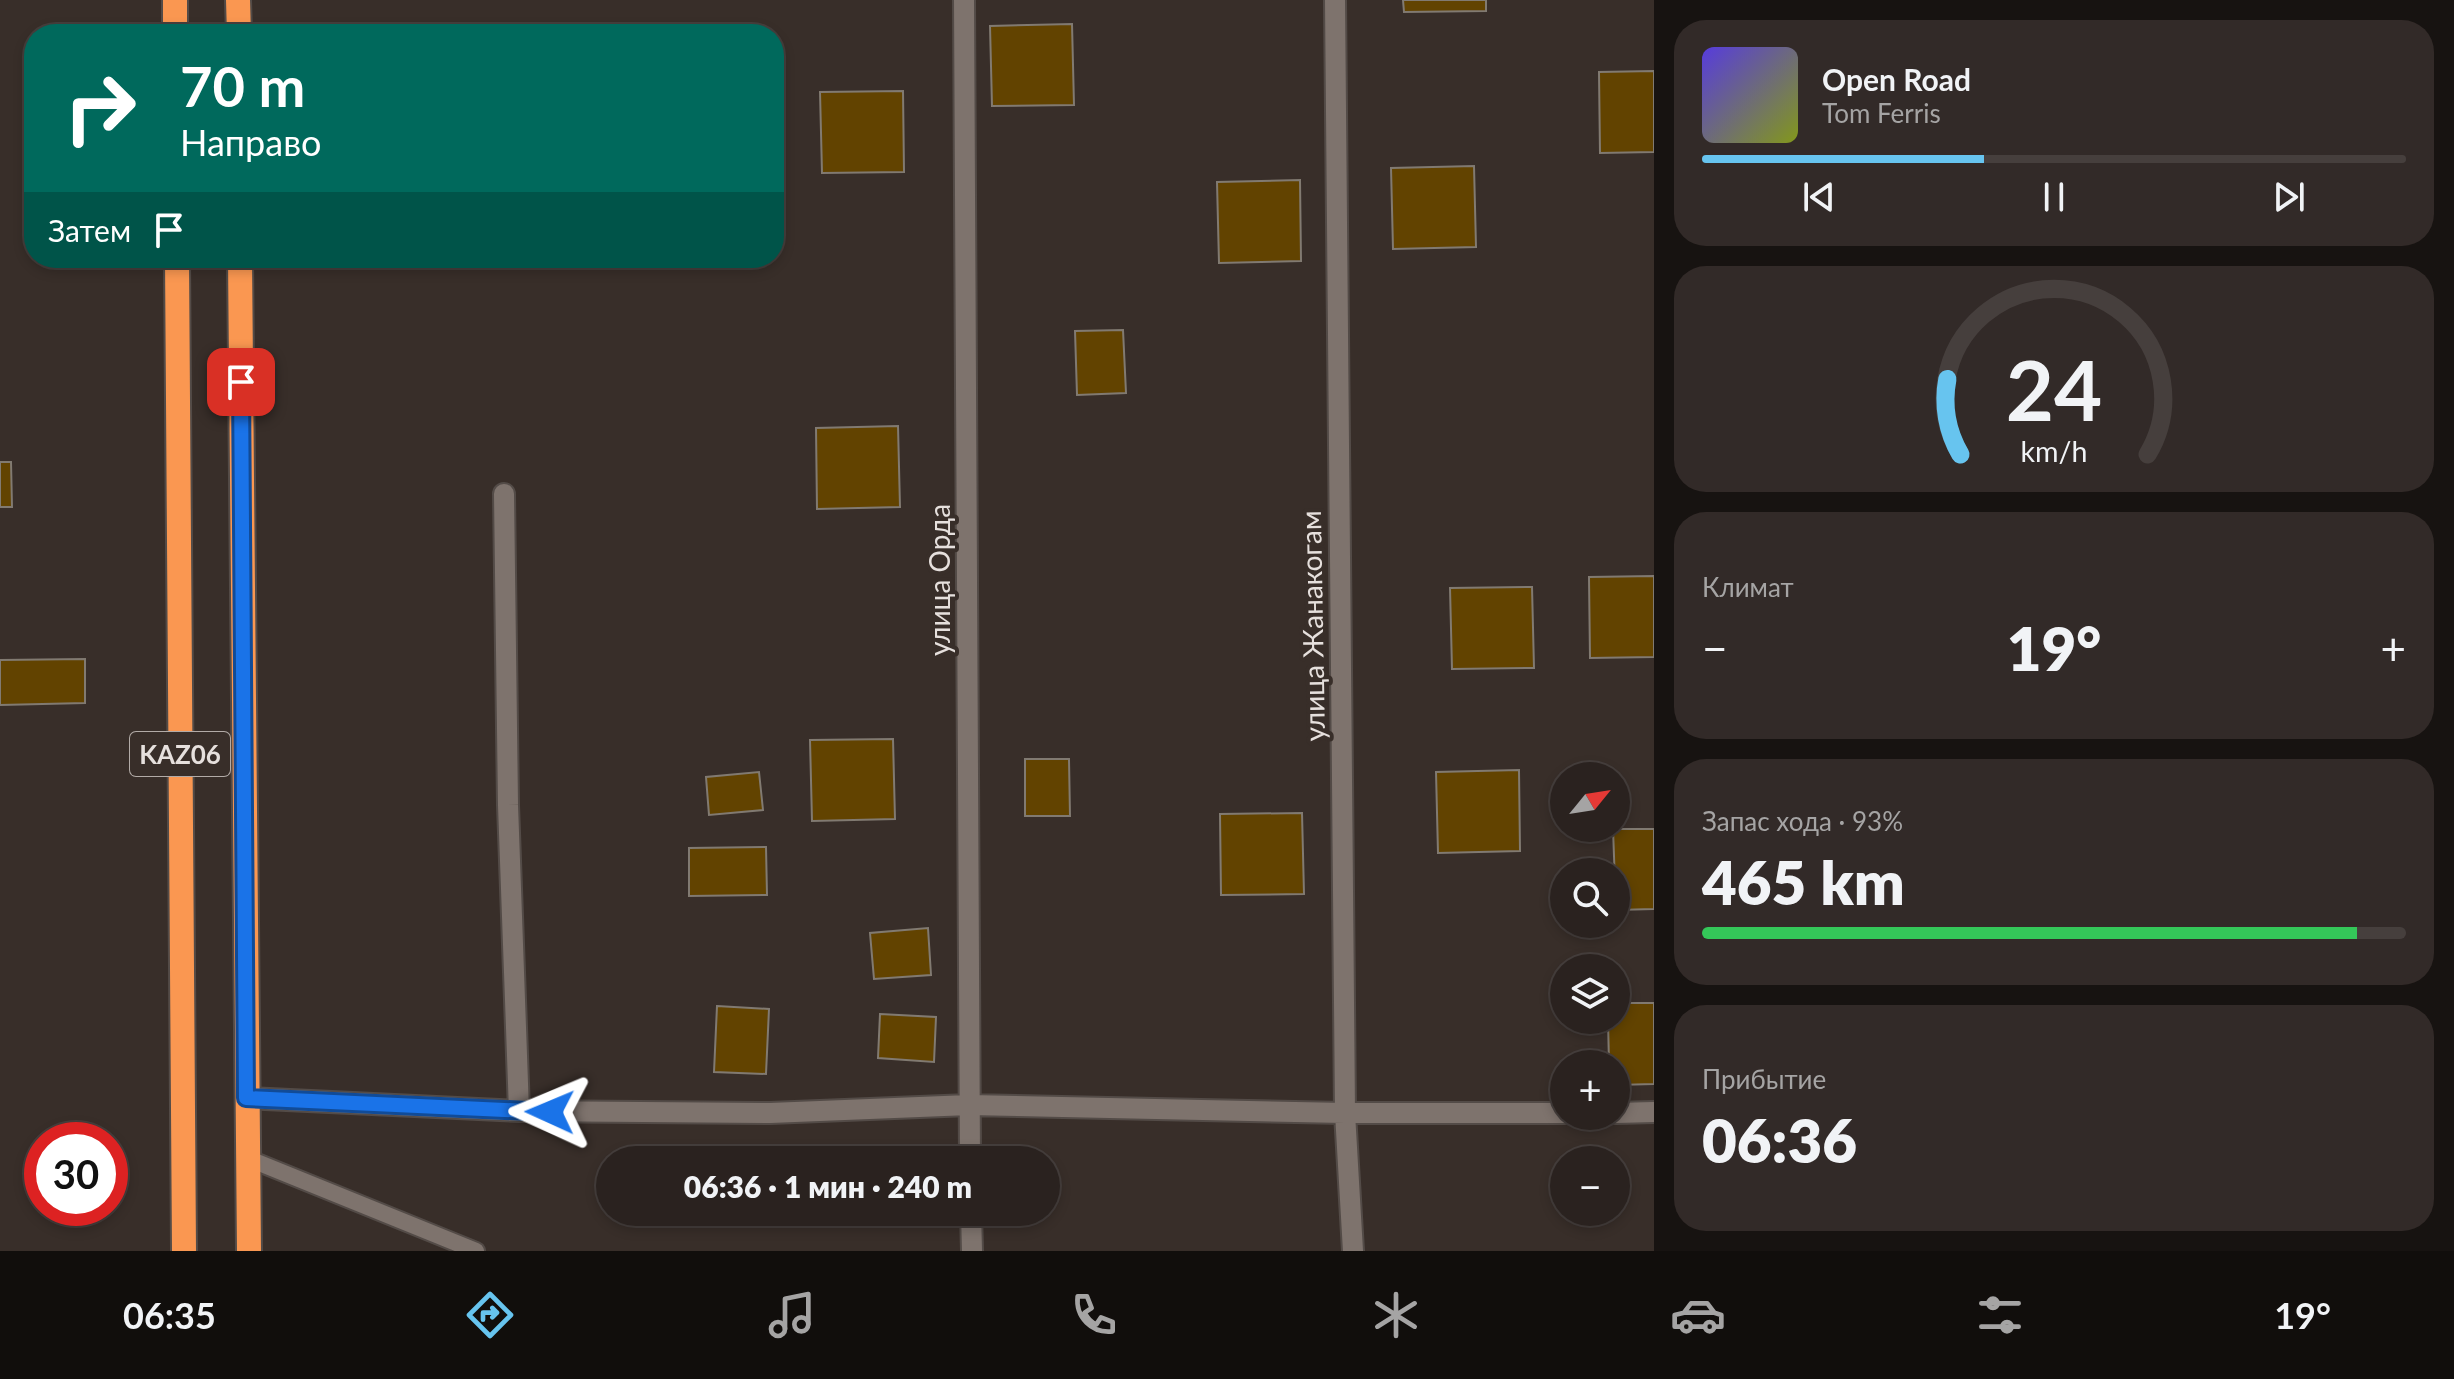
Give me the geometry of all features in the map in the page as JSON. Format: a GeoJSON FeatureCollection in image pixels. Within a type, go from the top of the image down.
{"type":"FeatureCollection","features":[{"type":"Feature","properties":{"kind":"highway"},"geometry":{"type":"LineString","coordinates":[[175,0],[175,24]]}},
{"type":"Feature","properties":{"kind":"highway"},"geometry":{"type":"LineString","coordinates":[[238,0],[239,24]]}},
{"type":"Feature","properties":{"kind":"highway","name":"KАZ06"},"geometry":{"type":"LineString","coordinates":[[177,268],[184,1251]]}},
{"type":"Feature","properties":{"kind":"highway","name":"KАZ06"},"geometry":{"type":"LineString","coordinates":[[240,268],[249,1251]]}},
{"type":"Feature","properties":{"kind":"street","name":"улица Орда"},"geometry":{"type":"LineString","coordinates":[[964,0],[970,1146]]}},
{"type":"Feature","properties":{"kind":"street","name":"улица Жанакогам"},"geometry":{"type":"LineString","coordinates":[[1335,0],[1345,1113],[1353,1251]]}},
{"type":"Feature","properties":{"kind":"street"},"geometry":{"type":"LineString","coordinates":[[504,494],[508,805],[519,1111]]}},
{"type":"Feature","properties":{"kind":"street"},"geometry":{"type":"LineString","coordinates":[[246,1098],[519,1111],[770,1113],[969,1105],[1345,1113],[1550,1113]]}},
{"type":"Feature","properties":{"kind":"street"},"geometry":{"type":"LineString","coordinates":[[1630,1113],[1654,1112]]}},
{"type":"Feature","properties":{"kind":"street"},"geometry":{"type":"LineString","coordinates":[[971,1226],[972,1251]]}},
{"type":"Feature","properties":{"kind":"lane"},"geometry":{"type":"LineString","coordinates":[[247,1158],[476,1251]]}},
{"type":"Feature","properties":{"kind":"building"},"geometry":{"type":"Polygon","coordinates":[[[1403,0],[1486,0],[1486,11],[1404,12],[1403,0]]]}},
{"type":"Feature","properties":{"kind":"building"},"geometry":{"type":"Polygon","coordinates":[[[1072,24],[1074,105],[992,106],[990,26],[1072,24]]]}},
{"type":"Feature","properties":{"kind":"building"},"geometry":{"type":"Polygon","coordinates":[[[1654,71],[1654,152],[1600,153],[1599,72],[1654,71]]]}},
{"type":"Feature","properties":{"kind":"building"},"geometry":{"type":"Polygon","coordinates":[[[903,91],[904,172],[822,173],[820,92],[903,91]]]}},
{"type":"Feature","properties":{"kind":"building"},"geometry":{"type":"Polygon","coordinates":[[[1474,166],[1476,247],[1393,249],[1391,168],[1474,166]]]}},
{"type":"Feature","properties":{"kind":"building"},"geometry":{"type":"Polygon","coordinates":[[[1300,180],[1301,261],[1219,263],[1217,182],[1300,180]]]}},
{"type":"Feature","properties":{"kind":"building"},"geometry":{"type":"Polygon","coordinates":[[[1123,330],[1126,393],[1077,395],[1075,331],[1123,330]]]}},
{"type":"Feature","properties":{"kind":"building"},"geometry":{"type":"Polygon","coordinates":[[[898,426],[900,507],[817,509],[816,428],[898,426]]]}},
{"type":"Feature","properties":{"kind":"building"},"geometry":{"type":"Polygon","coordinates":[[[0,462],[11,462],[12,507],[0,507],[0,462]]]}},
{"type":"Feature","properties":{"kind":"building"},"geometry":{"type":"Polygon","coordinates":[[[1654,576],[1654,657],[1590,658],[1589,577],[1654,576]]]}},
{"type":"Feature","properties":{"kind":"building"},"geometry":{"type":"Polygon","coordinates":[[[1532,587],[1534,668],[1452,669],[1450,588],[1532,587]]]}},
{"type":"Feature","properties":{"kind":"building"},"geometry":{"type":"Polygon","coordinates":[[[85,659],[85,703],[0,705],[0,660],[85,659]]]}},
{"type":"Feature","properties":{"kind":"building"},"geometry":{"type":"Polygon","coordinates":[[[893,739],[895,819],[812,821],[810,740],[893,739]]]}},
{"type":"Feature","properties":{"kind":"building"},"geometry":{"type":"Polygon","coordinates":[[[1025,759],[1069,759],[1070,816],[1025,816],[1025,759]]]}},
{"type":"Feature","properties":{"kind":"building"},"geometry":{"type":"Polygon","coordinates":[[[1519,770],[1520,851],[1438,853],[1436,772],[1519,770]]]}},
{"type":"Feature","properties":{"kind":"building"},"geometry":{"type":"Polygon","coordinates":[[[759,772],[763,810],[709,815],[706,777],[759,772]]]}},
{"type":"Feature","properties":{"kind":"building"},"geometry":{"type":"Polygon","coordinates":[[[1302,813],[1304,894],[1221,895],[1220,814],[1302,813]]]}},
{"type":"Feature","properties":{"kind":"building"},"geometry":{"type":"Polygon","coordinates":[[[1630,829],[1654,829],[1654,909],[1630,910],[1630,858],[1614,858],[1613,842],[1630,842],[1630,829]]]}},
{"type":"Feature","properties":{"kind":"building"},"geometry":{"type":"Polygon","coordinates":[[[766,847],[767,895],[689,896],[689,848],[766,847]]]}},
{"type":"Feature","properties":{"kind":"building"},"geometry":{"type":"Polygon","coordinates":[[[928,928],[931,975],[874,979],[870,933],[928,928]]]}},
{"type":"Feature","properties":{"kind":"building"},"geometry":{"type":"Polygon","coordinates":[[[1630,1003],[1654,1003],[1654,1084],[1630,1085],[1630,1050],[1609,1050],[1608,1034],[1630,1034],[1630,1003]]]}},
{"type":"Feature","properties":{"kind":"building"},"geometry":{"type":"Polygon","coordinates":[[[717,1006],[769,1009],[766,1074],[714,1072],[717,1006]]]}},
{"type":"Feature","properties":{"kind":"building"},"geometry":{"type":"Polygon","coordinates":[[[880,1014],[936,1017],[934,1062],[878,1058],[880,1014]]]}},
{"type":"Feature","properties":{"kind":"route"},"geometry":{"type":"LineString","coordinates":[[241,382],[246,1098],[550,1112]]}}]}
